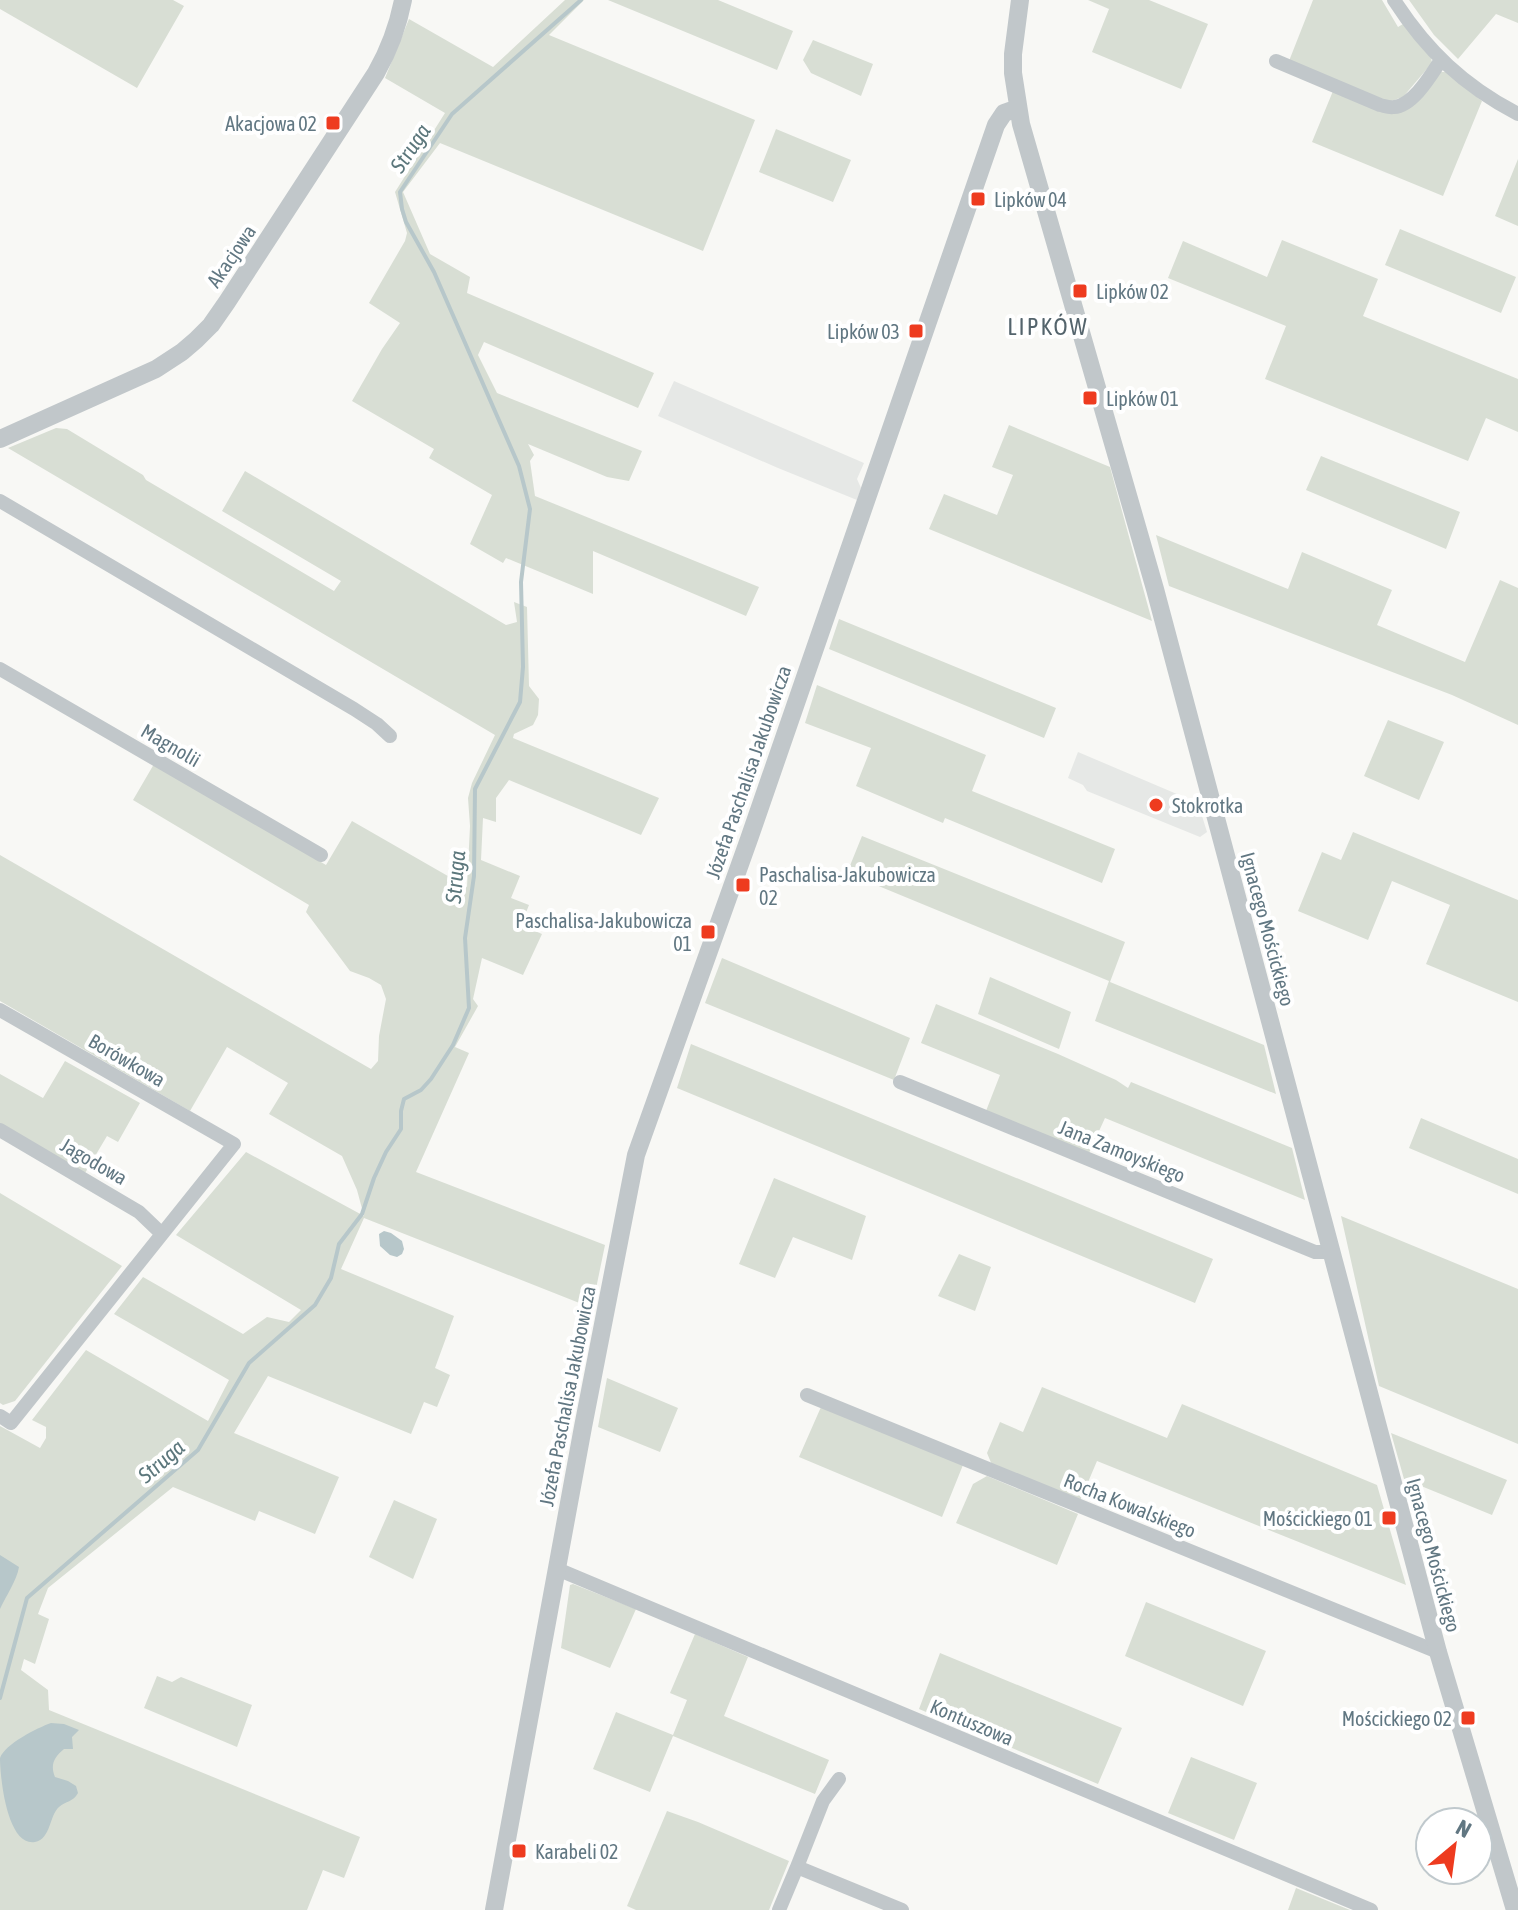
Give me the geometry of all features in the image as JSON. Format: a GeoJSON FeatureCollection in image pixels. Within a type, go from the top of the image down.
{"type":"FeatureCollection","features":[{"type":"Feature","properties":{"kind":"street","name":"Akacjowa"},"geometry":{"type":"LineString","coordinates":[[0,439],[156,369],[182,352],[211,325],[376,73],[389,48],[403,0]]}},
{"type":"Feature","properties":{"kind":"street"},"geometry":{"type":"LineString","coordinates":[[1018,108],[1013,54],[1020,0]]}},
{"type":"Feature","properties":{"kind":"street"},"geometry":{"type":"LineString","coordinates":[[1394,0],[1421,39],[1441,60],[1462,79],[1518,114]]}},
{"type":"Feature","properties":{"kind":"street"},"geometry":{"type":"LineString","coordinates":[[1276,61],[1380,105],[1396,108],[1419,91],[1441,60]]}},
{"type":"Feature","properties":{"kind":"street","name":"Ignacego Mościckiego"},"geometry":{"type":"LineString","coordinates":[[1018,108],[1159,604],[1438,1652],[1515,1910]]}},
{"type":"Feature","properties":{"kind":"street","name":"Józefa Paschalisa Jakubowicza"},"geometry":{"type":"LineString","coordinates":[[494,1910],[636,1155],[996,125],[1004,113],[1018,108]]}},
{"type":"Feature","properties":{"kind":"street"},"geometry":{"type":"LineString","coordinates":[[0,501],[354,709],[390,736]]}},
{"type":"Feature","properties":{"kind":"street","name":"Magnolii"},"geometry":{"type":"LineString","coordinates":[[0,669],[321,855]]}},
{"type":"Feature","properties":{"kind":"street","name":"Borówkowa"},"geometry":{"type":"LineString","coordinates":[[0,1010],[234,1144],[162,1234]]}},
{"type":"Feature","properties":{"kind":"street","name":"Jana Zamoyskiego"},"geometry":{"type":"LineString","coordinates":[[900,1082],[1315,1252],[1331,1252]]}},
{"type":"Feature","properties":{"kind":"street","name":"Jagodowa"},"geometry":{"type":"LineString","coordinates":[[0,1130],[116,1197],[139,1212],[162,1234]]}},
{"type":"Feature","properties":{"kind":"street"},"geometry":{"type":"LineString","coordinates":[[5,1420],[162,1234]]}},
{"type":"Feature","properties":{"kind":"street","name":"Rocha Kowalskiego"},"geometry":{"type":"LineString","coordinates":[[807,1395],[1438,1652]]}},
{"type":"Feature","properties":{"kind":"street","name":"Kontuszowa"},"geometry":{"type":"LineString","coordinates":[[557,1569],[1371,1910]]}},
{"type":"Feature","properties":{"kind":"street"},"geometry":{"type":"LineString","coordinates":[[779,1910],[804,1870],[823,1801],[839,1779]]}},
{"type":"Feature","properties":{"kind":"street"},"geometry":{"type":"LineString","coordinates":[[804,1870],[902,1910]]}},
{"type":"Feature","properties":{"kind":"shaded area"},"geometry":{"type":"Polygon","coordinates":[[[0,0],[173,0],[184,6],[137,88],[0,9],[0,0]]]}},
{"type":"Feature","properties":{"kind":"shaded area"},"geometry":{"type":"Polygon","coordinates":[[[565,0],[584,0],[549,35],[755,120],[703,251],[440,143],[403,192],[430,254],[470,277],[467,293],[654,373],[638,408],[484,342],[478,355],[497,393],[642,451],[629,481],[607,477],[528,444],[534,455],[530,461],[535,496],[759,587],[746,616],[593,551],[593,594],[506,558],[503,563],[470,544],[492,495],[429,458],[434,449],[352,401],[400,323],[369,303],[407,233],[395,192],[445,113],[385,78],[409,19],[493,67],[565,0]]]}},
{"type":"Feature","properties":{"kind":"shaded area"},"geometry":{"type":"Polygon","coordinates":[[[608,0],[718,0],[793,31],[777,70],[608,0]]]}},
{"type":"Feature","properties":{"kind":"shaded area"},"geometry":{"type":"Polygon","coordinates":[[[1088,0],[1149,0],[1208,24],[1181,89],[1092,52],[1109,9],[1088,0]]]}},
{"type":"Feature","properties":{"kind":"shaded area"},"geometry":{"type":"Polygon","coordinates":[[[1313,0],[1382,0],[1398,27],[1403,24],[1431,57],[1432,63],[1403,97],[1388,102],[1289,61],[1313,0]]]}},
{"type":"Feature","properties":{"kind":"shaded area"},"geometry":{"type":"Polygon","coordinates":[[[1409,0],[1518,0],[1518,23],[1496,14],[1458,59],[1434,35],[1409,0]]]}},
{"type":"Feature","properties":{"kind":"shaded area"},"geometry":{"type":"Polygon","coordinates":[[[813,40],[873,64],[861,96],[811,73],[803,60],[813,40]]]}},
{"type":"Feature","properties":{"kind":"shaded area"},"geometry":{"type":"Polygon","coordinates":[[[1440,72],[1446,72],[1482,101],[1443,196],[1312,142],[1333,91],[1392,112],[1440,72]]]}},
{"type":"Feature","properties":{"kind":"shaded area"},"geometry":{"type":"Polygon","coordinates":[[[776,129],[851,160],[833,202],[759,172],[776,129]]]}},
{"type":"Feature","properties":{"kind":"shaded area"},"geometry":{"type":"Polygon","coordinates":[[[1518,159],[1518,226],[1495,216],[1518,159]]]}},
{"type":"Feature","properties":{"kind":"shaded area"},"geometry":{"type":"Polygon","coordinates":[[[1400,229],[1516,277],[1501,313],[1385,265],[1400,229]]]}},
{"type":"Feature","properties":{"kind":"shaded area"},"geometry":{"type":"Polygon","coordinates":[[[1282,240],[1378,279],[1363,316],[1518,379],[1518,432],[1486,418],[1468,461],[1265,379],[1286,326],[1168,278],[1183,241],[1267,277],[1282,240]]]}},
{"type":"Feature","properties":{"kind":"shaded area"},"geometry":{"type":"Polygon","coordinates":[[[674,381],[864,463],[857,479],[861,488],[857,500],[658,416],[674,381]]]}},
{"type":"Feature","properties":{"kind":"shaded area"},"geometry":{"type":"Polygon","coordinates":[[[1009,425],[1110,467],[1152,621],[929,529],[944,494],[997,515],[1013,475],[992,467],[1009,425]]]}},
{"type":"Feature","properties":{"kind":"shaded area"},"geometry":{"type":"Polygon","coordinates":[[[56,428],[67,429],[143,475],[146,480],[334,591],[341,581],[222,511],[245,471],[506,625],[517,622],[514,602],[527,607],[529,686],[539,699],[538,715],[533,725],[514,734],[513,738],[659,798],[641,835],[509,780],[496,798],[496,822],[483,818],[481,860],[520,876],[511,898],[529,905],[521,925],[542,934],[523,975],[482,958],[473,999],[478,1006],[455,1047],[469,1053],[416,1172],[605,1245],[592,1308],[364,1218],[341,1269],[454,1316],[435,1368],[450,1375],[437,1407],[424,1402],[411,1434],[268,1376],[234,1433],[339,1477],[315,1534],[259,1511],[255,1521],[173,1487],[48,1588],[38,1614],[49,1619],[35,1664],[24,1659],[21,1670],[48,1690],[49,1710],[360,1837],[344,1878],[323,1870],[307,1910],[0,1910],[0,1426],[40,1448],[46,1438],[46,1427],[32,1420],[86,1350],[208,1421],[229,1380],[114,1314],[143,1277],[243,1334],[267,1317],[289,1322],[301,1310],[176,1235],[246,1152],[364,1216],[342,1156],[269,1114],[288,1083],[227,1047],[190,1111],[0,1001],[0,855],[371,1069],[378,1061],[386,999],[381,985],[350,971],[306,912],[309,905],[133,800],[154,764],[326,865],[352,821],[467,887],[468,798],[495,735],[8,448],[56,428]]]}},
{"type":"Feature","properties":{"kind":"shaded area"},"geometry":{"type":"Polygon","coordinates":[[[1321,456],[1460,512],[1446,549],[1306,490],[1321,456]]]}},
{"type":"Feature","properties":{"kind":"shaded area"},"geometry":{"type":"Polygon","coordinates":[[[1156,535],[1288,589],[1302,552],[1392,590],[1377,625],[1465,662],[1500,580],[1518,588],[1518,725],[1452,695],[1169,586],[1156,535]]]}},
{"type":"Feature","properties":{"kind":"shaded area"},"geometry":{"type":"Polygon","coordinates":[[[839,619],[1056,708],[1044,738],[829,649],[839,619]]]}},
{"type":"Feature","properties":{"kind":"shaded area"},"geometry":{"type":"Polygon","coordinates":[[[817,685],[986,755],[972,791],[1115,849],[1102,883],[945,818],[943,823],[856,786],[871,748],[805,723],[817,685]]]}},
{"type":"Feature","properties":{"kind":"shaded area"},"geometry":{"type":"Polygon","coordinates":[[[1388,720],[1444,742],[1419,800],[1364,776],[1388,720]]]}},
{"type":"Feature","properties":{"kind":"shaded area"},"geometry":{"type":"Polygon","coordinates":[[[1078,752],[1198,803],[1207,832],[1200,837],[1087,791],[1083,785],[1068,778],[1078,752]]]}},
{"type":"Feature","properties":{"kind":"shaded area"},"geometry":{"type":"Polygon","coordinates":[[[1353,832],[1518,900],[1518,1002],[1426,964],[1450,905],[1392,881],[1368,940],[1298,911],[1322,852],[1341,860],[1353,832]]]}},
{"type":"Feature","properties":{"kind":"shaded area"},"geometry":{"type":"Polygon","coordinates":[[[862,836],[1125,942],[1110,982],[1264,1045],[1276,1094],[1095,1021],[1109,981],[847,873],[862,836]]]}},
{"type":"Feature","properties":{"kind":"shaded area"},"geometry":{"type":"Polygon","coordinates":[[[722,958],[910,1038],[894,1080],[705,1003],[722,958]]]}},
{"type":"Feature","properties":{"kind":"shaded area"},"geometry":{"type":"Polygon","coordinates":[[[990,977],[1071,1012],[1059,1049],[978,1014],[990,977]]]}},
{"type":"Feature","properties":{"kind":"shaded area"},"geometry":{"type":"Polygon","coordinates":[[[936,1004],[1058,1054],[1128,1088],[1131,1082],[1292,1148],[1305,1200],[1105,1118],[1089,1153],[986,1111],[1000,1075],[921,1043],[936,1004]]]}},
{"type":"Feature","properties":{"kind":"shaded area"},"geometry":{"type":"Polygon","coordinates":[[[691,1044],[1213,1259],[1195,1303],[677,1088],[691,1044]]]}},
{"type":"Feature","properties":{"kind":"shaded area"},"geometry":{"type":"Polygon","coordinates":[[[65,1061],[140,1103],[118,1142],[107,1136],[85,1173],[0,1124],[0,1074],[43,1098],[65,1061]]]}},
{"type":"Feature","properties":{"kind":"shaded area"},"geometry":{"type":"Polygon","coordinates":[[[1421,1118],[1518,1159],[1518,1194],[1409,1148],[1421,1118]]]}},
{"type":"Feature","properties":{"kind":"shaded area"},"geometry":{"type":"Polygon","coordinates":[[[774,1178],[866,1216],[852,1260],[793,1237],[775,1278],[739,1264],[774,1178]]]}},
{"type":"Feature","properties":{"kind":"shaded area"},"geometry":{"type":"Polygon","coordinates":[[[0,1193],[122,1266],[15,1401],[3,1405],[0,1403],[0,1193]]]}},
{"type":"Feature","properties":{"kind":"shaded area"},"geometry":{"type":"Polygon","coordinates":[[[1341,1216],[1518,1289],[1518,1444],[1379,1386],[1341,1216]]]}},
{"type":"Feature","properties":{"kind":"shaded area"},"geometry":{"type":"Polygon","coordinates":[[[384,1231],[402,1241],[402,1254],[397,1257],[390,1255],[380,1246],[379,1234],[384,1231]]]}},
{"type":"Feature","properties":{"kind":"shaded area"},"geometry":{"type":"Polygon","coordinates":[[[959,1254],[991,1267],[975,1311],[938,1296],[959,1254]]]}},
{"type":"Feature","properties":{"kind":"shaded area"},"geometry":{"type":"Polygon","coordinates":[[[607,1378],[678,1408],[660,1452],[598,1427],[607,1378]]]}},
{"type":"Feature","properties":{"kind":"shaded area"},"geometry":{"type":"Polygon","coordinates":[[[1042,1387],[1167,1438],[1182,1404],[1377,1485],[1406,1585],[1097,1461],[1080,1501],[992,1465],[987,1453],[1000,1422],[1023,1432],[1042,1387]]]}},
{"type":"Feature","properties":{"kind":"shaded area"},"geometry":{"type":"Polygon","coordinates":[[[821,1407],[963,1465],[942,1517],[799,1457],[821,1407]]]}},
{"type":"Feature","properties":{"kind":"shaded area"},"geometry":{"type":"Polygon","coordinates":[[[1391,1433],[1507,1480],[1492,1515],[1404,1479],[1391,1433]]]}},
{"type":"Feature","properties":{"kind":"shaded area"},"geometry":{"type":"Polygon","coordinates":[[[987,1476],[1078,1514],[1057,1565],[956,1523],[973,1484],[987,1476]]]}},
{"type":"Feature","properties":{"kind":"shaded area"},"geometry":{"type":"Polygon","coordinates":[[[394,1500],[437,1519],[413,1579],[369,1557],[394,1500]]]}},
{"type":"Feature","properties":{"kind":"shaded area"},"geometry":{"type":"Polygon","coordinates":[[[0,1555],[19,1567],[0,1609],[0,1555]]]}},
{"type":"Feature","properties":{"kind":"shaded area"},"geometry":{"type":"Polygon","coordinates":[[[570,1585],[636,1609],[610,1668],[561,1648],[570,1585]]]}},
{"type":"Feature","properties":{"kind":"shaded area"},"geometry":{"type":"Polygon","coordinates":[[[1146,1602],[1266,1651],[1243,1706],[1125,1656],[1146,1602]]]}},
{"type":"Feature","properties":{"kind":"shaded area"},"geometry":{"type":"Polygon","coordinates":[[[695,1634],[748,1657],[724,1716],[829,1760],[815,1794],[673,1736],[650,1792],[593,1769],[616,1712],[673,1735],[687,1700],[670,1693],[695,1634]]]}},
{"type":"Feature","properties":{"kind":"shaded area"},"geometry":{"type":"Polygon","coordinates":[[[940,1653],[1122,1728],[1098,1784],[919,1709],[940,1653]]]}},
{"type":"Feature","properties":{"kind":"shaded area"},"geometry":{"type":"Polygon","coordinates":[[[157,1676],[172,1682],[181,1677],[252,1705],[237,1747],[144,1708],[157,1676]]]}},
{"type":"Feature","properties":{"kind":"shaded area"},"geometry":{"type":"Polygon","coordinates":[[[51,1723],[79,1730],[72,1737],[73,1749],[64,1749],[55,1758],[53,1769],[55,1777],[76,1786],[78,1793],[56,1811],[44,1837],[35,1842],[25,1841],[18,1834],[7,1809],[0,1758],[15,1742],[51,1723]]]}},
{"type":"Feature","properties":{"kind":"shaded area"},"geometry":{"type":"Polygon","coordinates":[[[1191,1757],[1257,1783],[1234,1840],[1168,1813],[1191,1757]]]}},
{"type":"Feature","properties":{"kind":"shaded area"},"geometry":{"type":"Polygon","coordinates":[[[667,1811],[789,1861],[769,1910],[636,1910],[627,1906],[667,1811]]]}},
{"type":"Feature","properties":{"kind":"shaded area"},"geometry":{"type":"Polygon","coordinates":[[[1296,1888],[1350,1910],[1288,1910],[1296,1888]]]}},
{"type":"Feature","properties":{"kind":"waterway","name":"Struga"},"geometry":{"type":"LineString","coordinates":[[0,1698],[27,1598],[198,1450],[249,1363],[315,1305],[331,1278],[339,1244],[362,1214],[374,1178],[401,1129],[404,1099],[421,1090],[431,1079],[453,1045],[469,1008],[465,938],[474,876],[475,789],[520,702],[523,667],[521,582],[530,509],[519,466],[434,272],[406,222],[400,192],[452,114],[581,0]]}},
{"type":"Feature","properties":{"kind":"place","name":"Akacjowa 02"},"geometry":{"type":"Point","coordinates":[333,123]}},
{"type":"Feature","properties":{"kind":"place","name":"Lipków 04"},"geometry":{"type":"Point","coordinates":[978,199]}},
{"type":"Feature","properties":{"kind":"place","name":"Lipków 02"},"geometry":{"type":"Point","coordinates":[1080,291]}},
{"type":"Feature","properties":{"kind":"place","name":"Lipków 03"},"geometry":{"type":"Point","coordinates":[916,331]}},
{"type":"Feature","properties":{"kind":"place","name":"Lipków 01"},"geometry":{"type":"Point","coordinates":[1090,398]}},
{"type":"Feature","properties":{"kind":"place","name":"Stokrotka"},"geometry":{"type":"Point","coordinates":[1156,805]}},
{"type":"Feature","properties":{"kind":"place","name":"Paschalisa-Jakubowicza 02"},"geometry":{"type":"Point","coordinates":[743,885]}},
{"type":"Feature","properties":{"kind":"place","name":"Paschalisa-Jakubowicza 01"},"geometry":{"type":"Point","coordinates":[708,932]}},
{"type":"Feature","properties":{"kind":"place","name":"Mościckiego 01"},"geometry":{"type":"Point","coordinates":[1389,1518]}},
{"type":"Feature","properties":{"kind":"place","name":"Mościckiego 02"},"geometry":{"type":"Point","coordinates":[1468,1718]}},
{"type":"Feature","properties":{"kind":"place","name":"Karabeli 02"},"geometry":{"type":"Point","coordinates":[519,1851]}},
{"type":"Feature","properties":{"kind":"district","name":"LIPKÓW"},"geometry":{"type":"Point","coordinates":[1048,326]}}]}
